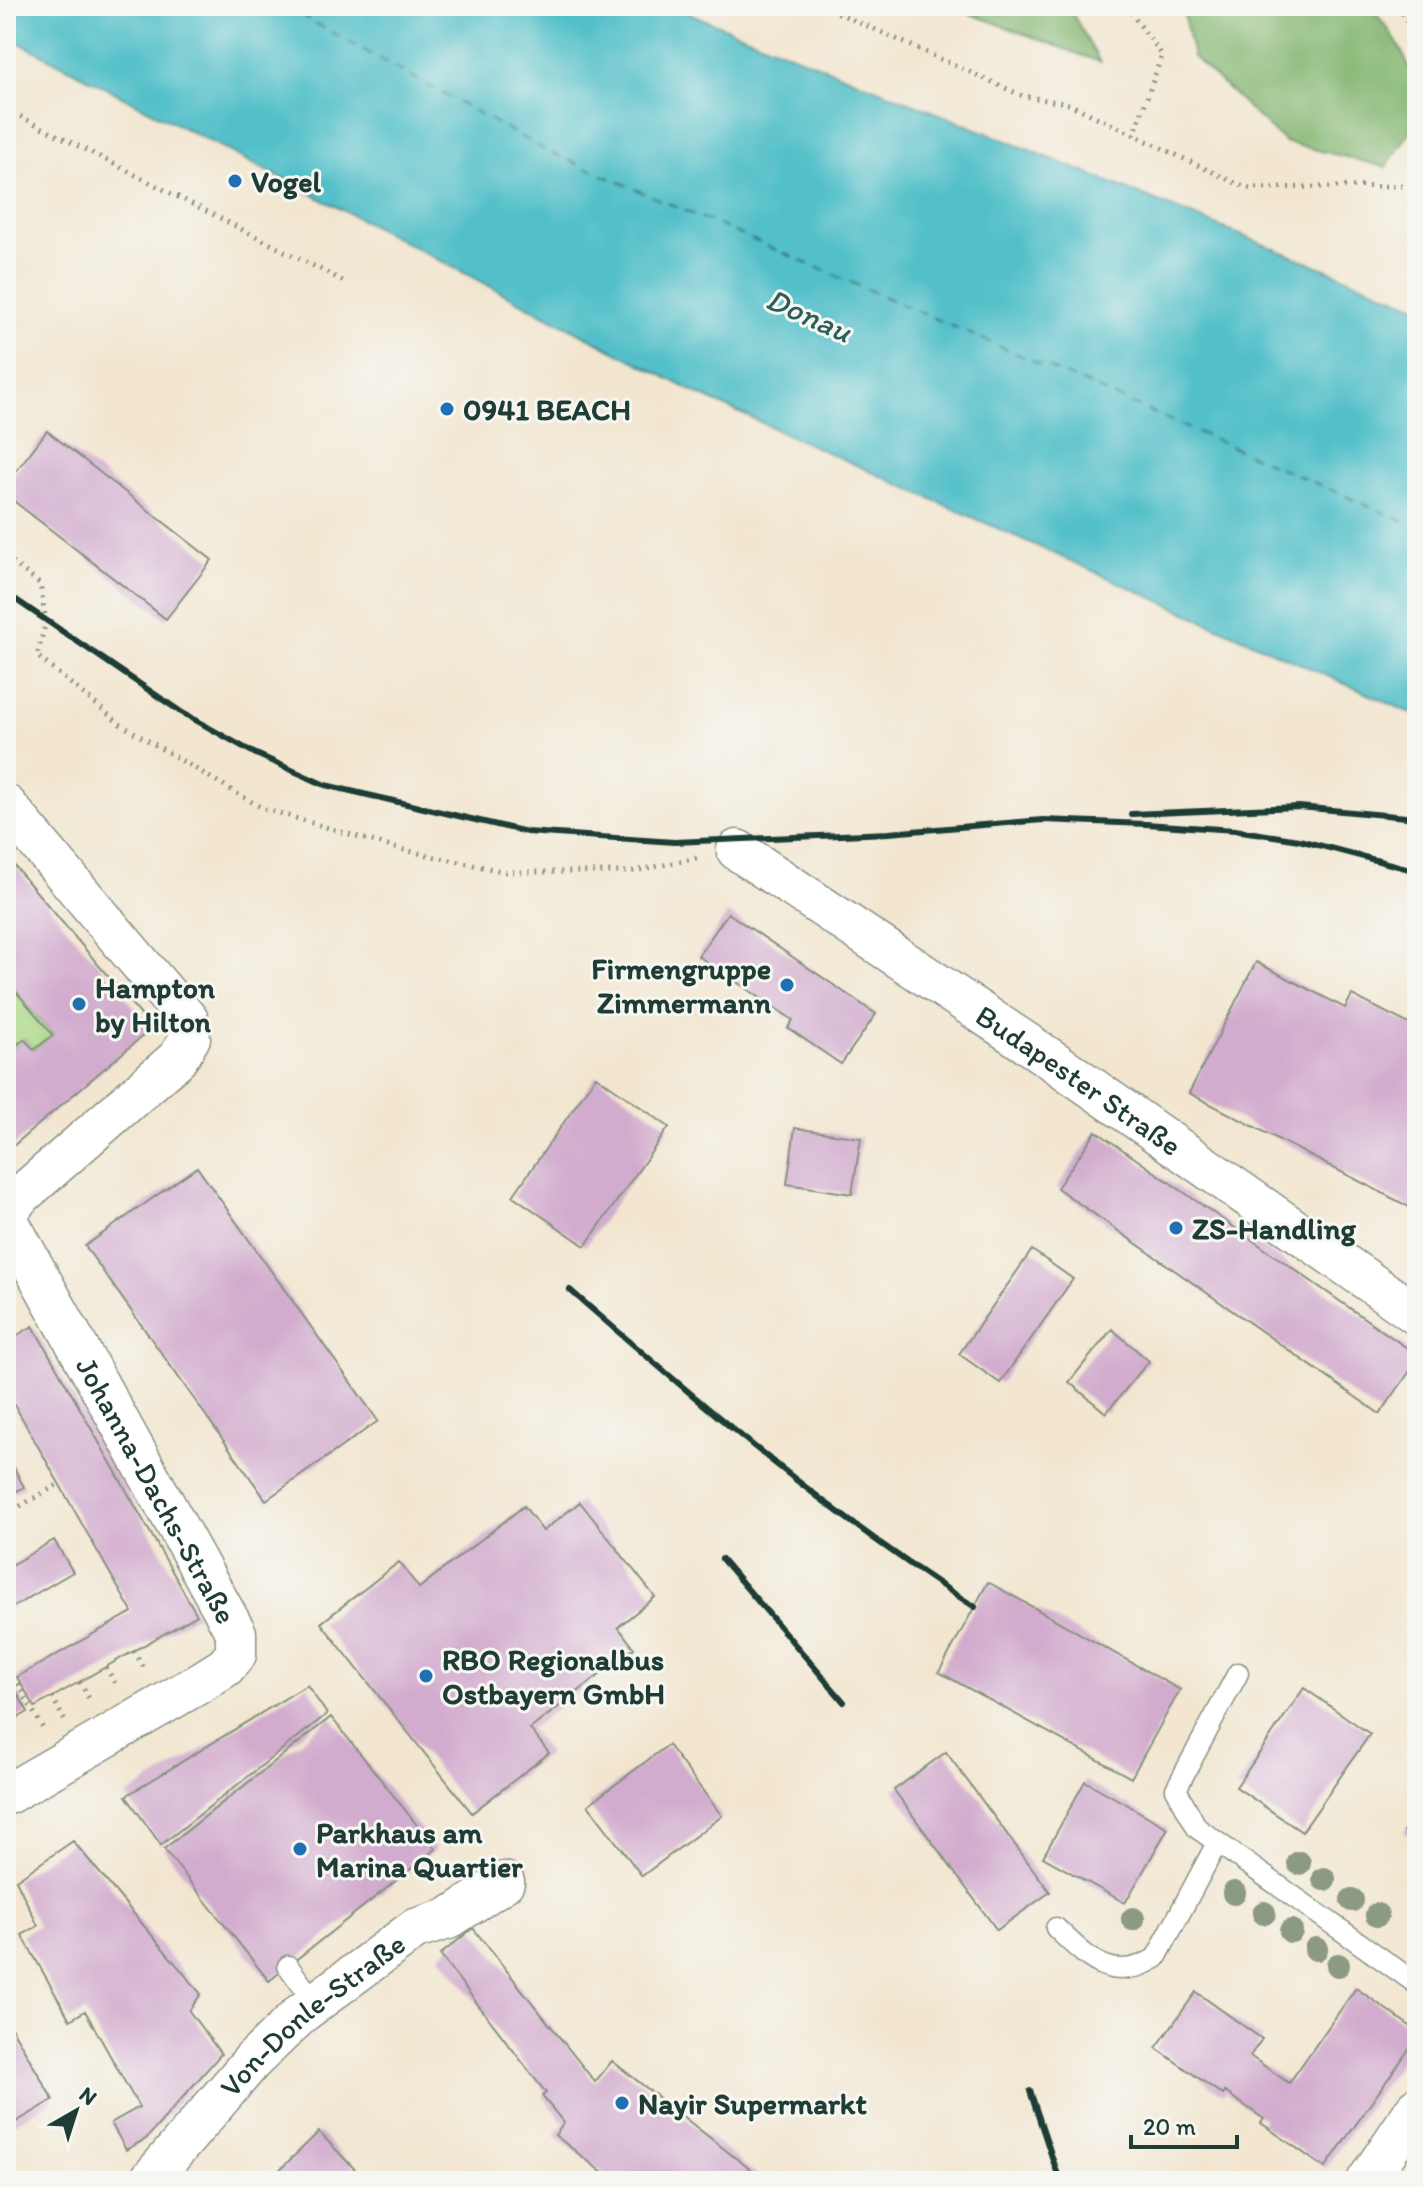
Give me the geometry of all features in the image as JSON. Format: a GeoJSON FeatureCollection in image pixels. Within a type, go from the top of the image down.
{"type":"FeatureCollection","features":[{"type":"Feature","properties":{"kind":"street","name":"Johanna-Dachs-Straße"},"geometry":{"type":"LineString","coordinates":[[6,805],[188,1020],[190,1038],[178,1058],[18,1198],[6,1216],[236,1633],[236,1654],[225,1667],[6,1795]]}},
{"type":"Feature","properties":{"kind":"street","name":"Budapester Straße"},"geometry":{"type":"LineString","coordinates":[[737,850],[1055,1062],[1417,1315]]}},
{"type":"Feature","properties":{"kind":"street","name":"Von-Donle-Straße"},"geometry":{"type":"LineString","coordinates":[[149,2181],[252,2061],[315,2003],[415,1929],[448,1919],[504,1882]]}},
{"type":"Feature","properties":{"kind":"street"},"geometry":{"type":"LineString","coordinates":[[1367,2181],[1417,2107]]}},
{"type":"Feature","properties":{"kind":"lane"},"geometry":{"type":"LineString","coordinates":[[1238,1673],[1176,1789],[1197,1828],[1417,1984]]}},
{"type":"Feature","properties":{"kind":"lane"},"geometry":{"type":"LineString","coordinates":[[1056,1928],[1097,1966],[1138,1969],[1156,1958],[1217,1843]]}},
{"type":"Feature","properties":{"kind":"lane"},"geometry":{"type":"LineString","coordinates":[[288,1966],[315,2003]]}},
{"type":"Feature","properties":{"kind":"path"},"geometry":{"type":"LineString","coordinates":[[823,6],[1023,96],[1069,104],[1246,188],[1412,186],[1417,172]]}},
{"type":"Feature","properties":{"kind":"path"},"geometry":{"type":"LineString","coordinates":[[1126,6],[1162,55],[1134,135]]}},
{"type":"Feature","properties":{"kind":"path"},"geometry":{"type":"LineString","coordinates":[[1399,6],[1417,42]]}},
{"type":"Feature","properties":{"kind":"path"},"geometry":{"type":"LineString","coordinates":[[6,109],[347,283]]}},
{"type":"Feature","properties":{"kind":"path"},"geometry":{"type":"LineString","coordinates":[[6,557],[40,584],[46,621],[37,656],[120,724],[262,808],[395,848],[506,872],[630,872],[737,850]]}},
{"type":"Feature","properties":{"kind":"path"},"geometry":{"type":"LineString","coordinates":[[6,1514],[59,1484]]}},
{"type":"Feature","properties":{"kind":"path"},"geometry":{"type":"LineString","coordinates":[[6,1663],[37,1718]]}},
{"type":"Feature","properties":{"kind":"green space"},"geometry":{"type":"Polygon","coordinates":[[[949,6],[1068,6],[1100,62],[949,6]]]}},
{"type":"Feature","properties":{"kind":"green space"},"geometry":{"type":"Polygon","coordinates":[[[1182,6],[1368,6],[1387,28],[1411,72],[1417,103],[1416,118],[1410,131],[1386,167],[1285,142],[1193,57],[1182,6]]]}},
{"type":"Feature","properties":{"kind":"green space"},"geometry":{"type":"Polygon","coordinates":[[[6,980],[53,1035],[34,1050],[24,1039],[6,1054],[6,980]]]}},
{"type":"Feature","properties":{"kind":"water","name":"Donau"},"geometry":{"type":"Polygon","coordinates":[[[6,6],[671,6],[1417,306],[1417,716],[704,397],[6,36],[6,6]]]}},
{"type":"Feature","properties":{"kind":"building"},"geometry":{"type":"Polygon","coordinates":[[[47,431],[212,560],[166,619],[6,495],[6,484],[47,431]]]}},
{"type":"Feature","properties":{"kind":"building","name":"Hampton by Hilton"},"geometry":{"type":"Polygon","coordinates":[[[6,856],[152,1028],[6,1152],[6,1054],[24,1039],[34,1050],[53,1035],[6,980],[6,856]]]}},
{"type":"Feature","properties":{"kind":"building","name":"Firmengruppe Zimmermann"},"geometry":{"type":"Polygon","coordinates":[[[728,913],[876,1014],[841,1064],[788,1028],[793,1020],[698,956],[728,913]]]}},
{"type":"Feature","properties":{"kind":"building"},"geometry":{"type":"Polygon","coordinates":[[[1256,962],[1345,1008],[1352,995],[1417,1028],[1417,1211],[1189,1093],[1256,962]]]}},
{"type":"Feature","properties":{"kind":"building"},"geometry":{"type":"Polygon","coordinates":[[[596,1076],[669,1127],[585,1246],[513,1196],[596,1076]]]}},
{"type":"Feature","properties":{"kind":"building"},"geometry":{"type":"Polygon","coordinates":[[[795,1128],[861,1138],[852,1194],[787,1184],[795,1128]]]}},
{"type":"Feature","properties":{"kind":"building","name":"ZS-Handling"},"geometry":{"type":"Polygon","coordinates":[[[1096,1131],[1417,1355],[1417,1361],[1380,1414],[1057,1188],[1096,1131]]]}},
{"type":"Feature","properties":{"kind":"building"},"geometry":{"type":"Polygon","coordinates":[[[197,1167],[378,1421],[266,1500],[85,1246],[197,1167]]]}},
{"type":"Feature","properties":{"kind":"building"},"geometry":{"type":"Polygon","coordinates":[[[1032,1250],[1073,1279],[1000,1383],[959,1354],[1032,1250]]]}},
{"type":"Feature","properties":{"kind":"building"},"geometry":{"type":"Polygon","coordinates":[[[33,1326],[197,1615],[35,1707],[17,1677],[132,1612],[6,1390],[6,1342],[33,1326]]]}},
{"type":"Feature","properties":{"kind":"building"},"geometry":{"type":"Polygon","coordinates":[[[1112,1329],[1149,1361],[1106,1413],[1069,1382],[1112,1329]]]}},
{"type":"Feature","properties":{"kind":"building"},"geometry":{"type":"Polygon","coordinates":[[[6,1453],[24,1487],[6,1497],[6,1453]]]}},
{"type":"Feature","properties":{"kind":"building","name":"RBO Regionalbus Ostbayern GmbH"},"geometry":{"type":"Polygon","coordinates":[[[580,1502],[655,1597],[618,1627],[634,1648],[530,1729],[549,1753],[472,1813],[321,1623],[399,1562],[419,1588],[524,1506],[543,1531],[580,1502]]]}},
{"type":"Feature","properties":{"kind":"building"},"geometry":{"type":"Polygon","coordinates":[[[54,1540],[73,1572],[6,1611],[6,1568],[54,1540]]]}},
{"type":"Feature","properties":{"kind":"building"},"geometry":{"type":"Polygon","coordinates":[[[988,1582],[1180,1690],[1131,1778],[939,1672],[988,1582]]]}},
{"type":"Feature","properties":{"kind":"building"},"geometry":{"type":"Polygon","coordinates":[[[6,1673],[28,1712],[6,1725],[6,1673]]]}},
{"type":"Feature","properties":{"kind":"building"},"geometry":{"type":"Polygon","coordinates":[[[307,1685],[327,1714],[161,1845],[126,1796],[307,1685]]]}},
{"type":"Feature","properties":{"kind":"building"},"geometry":{"type":"Polygon","coordinates":[[[1304,1688],[1370,1734],[1302,1832],[1236,1787],[1304,1688]]]}},
{"type":"Feature","properties":{"kind":"building","name":"Parkhaus am Marina Quartier"},"geometry":{"type":"Polygon","coordinates":[[[331,1717],[436,1849],[269,1981],[164,1849],[331,1717]]]}},
{"type":"Feature","properties":{"kind":"building"},"geometry":{"type":"Polygon","coordinates":[[[668,1745],[722,1816],[642,1876],[588,1805],[668,1745]]]}},
{"type":"Feature","properties":{"kind":"building"},"geometry":{"type":"Polygon","coordinates":[[[946,1752],[1050,1892],[997,1930],[894,1790],[946,1752]]]}},
{"type":"Feature","properties":{"kind":"building"},"geometry":{"type":"Polygon","coordinates":[[[1085,1781],[1168,1828],[1125,1903],[1043,1857],[1085,1781]]]}},
{"type":"Feature","properties":{"kind":"building"},"geometry":{"type":"Polygon","coordinates":[[[1417,1813],[1417,1841],[1404,1832],[1417,1813]]]}},
{"type":"Feature","properties":{"kind":"building"},"geometry":{"type":"Polygon","coordinates":[[[73,1841],[201,1994],[189,2011],[221,2054],[146,2139],[126,2150],[111,2123],[139,2107],[85,2011],[70,2020],[22,1935],[38,1926],[16,1880],[73,1841]]]}},
{"type":"Feature","properties":{"kind":"building"},"geometry":{"type":"Polygon","coordinates":[[[473,1928],[595,2082],[612,2061],[765,2181],[613,2181],[555,2135],[564,2123],[542,2096],[546,2093],[440,1955],[473,1928]]]}},
{"type":"Feature","properties":{"kind":"building"},"geometry":{"type":"Polygon","coordinates":[[[1356,1988],[1417,2031],[1417,2038],[1325,2168],[1261,2123],[1264,2119],[1225,2092],[1223,2095],[1156,2048],[1196,1992],[1262,2039],[1250,2056],[1289,2083],[1356,1988]]]}},
{"type":"Feature","properties":{"kind":"building"},"geometry":{"type":"Polygon","coordinates":[[[6,2018],[53,2100],[6,2128],[6,2018]]]}},
{"type":"Feature","properties":{"kind":"building"},"geometry":{"type":"Polygon","coordinates":[[[319,2132],[366,2181],[268,2181],[319,2132]]]}},
{"type":"Feature","properties":{"kind":"ferry route"},"geometry":{"type":"LineString","coordinates":[[284,6],[545,150],[1417,527]]}},
{"type":"Feature","properties":{"kind":"railway"},"geometry":{"type":"LineString","coordinates":[[6,593],[181,712],[254,753],[325,785],[527,832],[674,842],[889,833],[1043,820],[1146,824],[1235,830],[1299,840],[1417,871]]}},
{"type":"Feature","properties":{"kind":"railway"},"geometry":{"type":"LineString","coordinates":[[1131,814],[1299,807],[1417,818]]}},
{"type":"Feature","properties":{"kind":"railway"},"geometry":{"type":"LineString","coordinates":[[570,1290],[717,1416],[817,1496],[868,1535],[975,1607]]}},
{"type":"Feature","properties":{"kind":"railway"},"geometry":{"type":"LineString","coordinates":[[722,1559],[844,1702]]}},
{"type":"Feature","properties":{"kind":"railway"},"geometry":{"type":"LineString","coordinates":[[1030,2091],[1060,2181]]}},
{"type":"Feature","properties":{"kind":"place","name":"Vogel"},"geometry":{"type":"Point","coordinates":[235,181]}},
{"type":"Feature","properties":{"kind":"place","name":"0941 BEACH"},"geometry":{"type":"Point","coordinates":[447,409]}},
{"type":"Feature","properties":{"kind":"place","name":"Firmengruppe Zimmermann"},"geometry":{"type":"Point","coordinates":[787,985]}},
{"type":"Feature","properties":{"kind":"place","name":"Hampton by Hilton"},"geometry":{"type":"Point","coordinates":[79,1004]}},
{"type":"Feature","properties":{"kind":"place","name":"ZS-Handling"},"geometry":{"type":"Point","coordinates":[1176,1228]}},
{"type":"Feature","properties":{"kind":"place","name":"RBO Regionalbus Ostbayern GmbH"},"geometry":{"type":"Point","coordinates":[426,1676]}},
{"type":"Feature","properties":{"kind":"place","name":"Parkhaus am Marina Quartier"},"geometry":{"type":"Point","coordinates":[300,1849]}},
{"type":"Feature","properties":{"kind":"place","name":"Nayir Supermarkt"},"geometry":{"type":"Point","coordinates":[622,2103]}}]}
